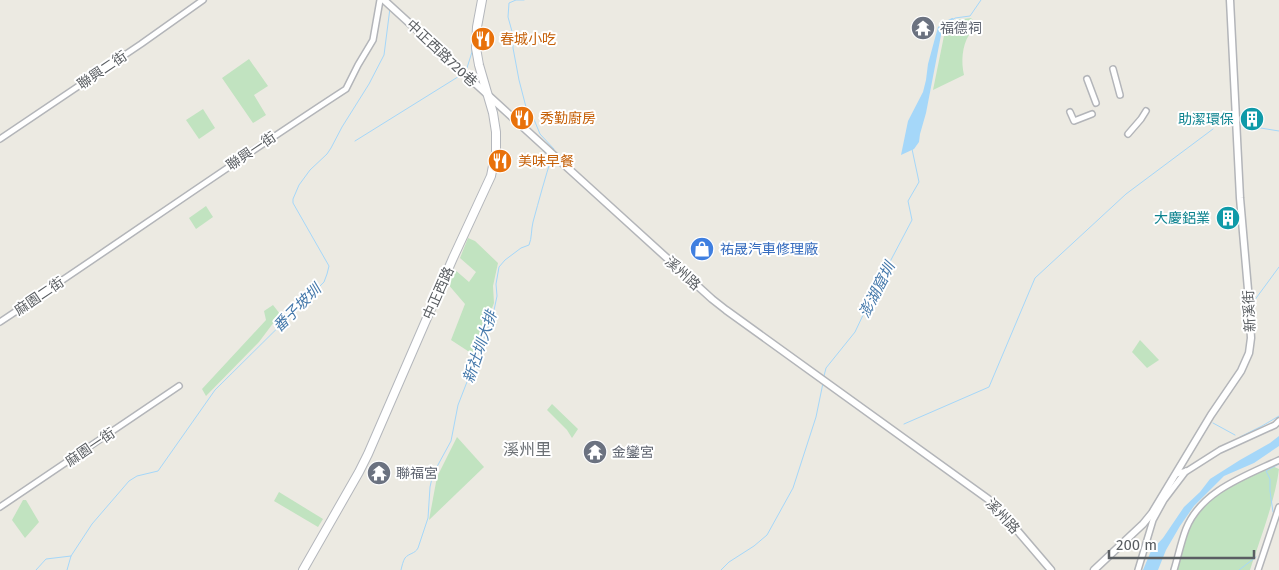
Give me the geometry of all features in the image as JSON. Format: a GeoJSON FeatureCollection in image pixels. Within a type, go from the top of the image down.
{"type":"FeatureCollection","features":[{"type":"Feature","properties":{"kind":"main road","name":"中正西路"},"geometry":{"type":"LineString","coordinates":[[303,570],[368,454],[490,176],[496,152],[496,132],[476,48],[477,27],[482,0]]}},
{"type":"Feature","properties":{"kind":"street","name":"聯興二街"},"geometry":{"type":"LineString","coordinates":[[0,139],[203,0]]}},
{"type":"Feature","properties":{"kind":"street","name":"聯興一街"},"geometry":{"type":"LineString","coordinates":[[78,270],[346,89],[373,40],[380,0]]}},
{"type":"Feature","properties":{"kind":"street","name":"中正西路720巷"},"geometry":{"type":"LineString","coordinates":[[384,0],[487,95]]}},
{"type":"Feature","properties":{"kind":"street","name":"新溪街"},"geometry":{"type":"LineString","coordinates":[[1094,570],[1152,516],[1211,415],[1241,371],[1248,353],[1250,338],[1249,301],[1240,198],[1230,0]]}},
{"type":"Feature","properties":{"kind":"street"},"geometry":{"type":"LineString","coordinates":[[1112,69],[1120,95]]}},
{"type":"Feature","properties":{"kind":"street"},"geometry":{"type":"LineString","coordinates":[[1087,79],[1096,103]]}},
{"type":"Feature","properties":{"kind":"street","name":"溪州路"},"geometry":{"type":"LineString","coordinates":[[487,95],[712,299],[988,499],[1051,570]]}},
{"type":"Feature","properties":{"kind":"street"},"geometry":{"type":"LineString","coordinates":[[1128,134],[1146,111]]}},
{"type":"Feature","properties":{"kind":"street"},"geometry":{"type":"LineString","coordinates":[[1070,112],[1074,121],[1092,114]]}},
{"type":"Feature","properties":{"kind":"street","name":"麻園二街"},"geometry":{"type":"LineString","coordinates":[[0,322],[78,270]]}},
{"type":"Feature","properties":{"kind":"street","name":"麻園一街"},"geometry":{"type":"LineString","coordinates":[[0,507],[179,386]]}},
{"type":"Feature","properties":{"kind":"street"},"geometry":{"type":"LineString","coordinates":[[1176,474],[1186,471],[1220,450],[1275,425],[1279,421]]}},
{"type":"Feature","properties":{"kind":"street"},"geometry":{"type":"LineString","coordinates":[[1174,570],[1186,529],[1203,502],[1237,480],[1279,460]]}},
{"type":"Feature","properties":{"kind":"street"},"geometry":{"type":"LineString","coordinates":[[1138,570],[1152,516],[1186,471]]}},
{"type":"Feature","properties":{"kind":"street"},"geometry":{"type":"LineString","coordinates":[[1258,570],[1279,510]]}},
{"type":"Feature","properties":{"kind":"green space"},"geometry":{"type":"Polygon","coordinates":[[[971,18],[977,25],[965,44],[962,60],[964,75],[933,90],[945,31],[955,20],[971,18]]]}},
{"type":"Feature","properties":{"kind":"green space"},"geometry":{"type":"Polygon","coordinates":[[[249,59],[268,86],[254,95],[266,115],[253,123],[222,78],[249,59]]]}},
{"type":"Feature","properties":{"kind":"green space"},"geometry":{"type":"Polygon","coordinates":[[[203,109],[215,128],[199,139],[186,120],[203,109]]]}},
{"type":"Feature","properties":{"kind":"green space"},"geometry":{"type":"Polygon","coordinates":[[[206,206],[213,217],[196,229],[189,218],[206,206]]]}},
{"type":"Feature","properties":{"kind":"green space"},"geometry":{"type":"Polygon","coordinates":[[[468,238],[475,241],[498,263],[493,286],[494,303],[474,355],[451,340],[465,304],[447,283],[454,269],[469,282],[476,272],[460,258],[468,238]]]}},
{"type":"Feature","properties":{"kind":"green space"},"geometry":{"type":"Polygon","coordinates":[[[273,305],[280,314],[259,342],[206,396],[202,389],[266,320],[264,311],[273,305]]]}},
{"type":"Feature","properties":{"kind":"green space"},"geometry":{"type":"Polygon","coordinates":[[[1140,340],[1159,360],[1147,368],[1132,352],[1140,340]]]}},
{"type":"Feature","properties":{"kind":"green space"},"geometry":{"type":"Polygon","coordinates":[[[552,404],[578,429],[572,438],[567,430],[547,410],[552,404]]]}},
{"type":"Feature","properties":{"kind":"green space"},"geometry":{"type":"Polygon","coordinates":[[[457,437],[484,467],[429,520],[437,477],[457,437]]]}},
{"type":"Feature","properties":{"kind":"green space"},"geometry":{"type":"Polygon","coordinates":[[[1272,466],[1279,469],[1277,481],[1267,520],[1250,570],[1177,570],[1190,527],[1202,506],[1220,492],[1272,466]]]}},
{"type":"Feature","properties":{"kind":"green space"},"geometry":{"type":"Polygon","coordinates":[[[279,492],[323,519],[318,527],[274,501],[279,492]]]}},
{"type":"Feature","properties":{"kind":"green space"},"geometry":{"type":"Polygon","coordinates":[[[23,500],[26,500],[39,522],[25,538],[12,520],[23,500]]]}},
{"type":"Feature","properties":{"kind":"water"},"geometry":{"type":"Polygon","coordinates":[[[954,18],[942,30],[919,142],[914,149],[901,155],[908,121],[923,92],[938,27],[954,18]]]}},
{"type":"Feature","properties":{"kind":"water"},"geometry":{"type":"Polygon","coordinates":[[[1279,436],[1279,446],[1254,463],[1224,476],[1194,506],[1166,550],[1158,570],[1143,570],[1151,551],[1163,538],[1184,507],[1200,492],[1210,479],[1279,436]]]}},
{"type":"Feature","properties":{"kind":"waterway","name":"新社圳大排"},"geometry":{"type":"LineString","coordinates":[[524,0],[516,0],[509,3],[508,17],[513,35],[513,48],[519,80],[527,111],[533,117],[540,134],[554,149],[553,152]]}},
{"type":"Feature","properties":{"kind":"waterway","name":"澎湖窟圳"},"geometry":{"type":"LineString","coordinates":[[949,23],[955,18],[970,16],[981,0]]}},
{"type":"Feature","properties":{"kind":"waterway","name":"番子坡圳"},"geometry":{"type":"LineString","coordinates":[[67,570],[71,556],[92,524],[129,481],[137,476],[158,471],[215,390],[324,282],[329,266],[293,203],[293,199],[299,185],[310,170],[331,148],[384,55],[390,8]]}},
{"type":"Feature","properties":{"kind":"waterway"},"geometry":{"type":"LineString","coordinates":[[466,71],[472,52],[473,27]]}},
{"type":"Feature","properties":{"kind":"waterway"},"geometry":{"type":"LineString","coordinates":[[355,141],[461,75]]}},
{"type":"Feature","properties":{"kind":"waterway"},"geometry":{"type":"LineString","coordinates":[[1242,125],[1279,131]]}},
{"type":"Feature","properties":{"kind":"waterway"},"geometry":{"type":"LineString","coordinates":[[904,424],[989,387],[1035,278],[1126,194],[1213,129]]}},
{"type":"Feature","properties":{"kind":"waterway","name":"澎湖窟圳"},"geometry":{"type":"LineString","coordinates":[[824,376],[826,368],[855,332],[912,220],[908,201],[919,182],[912,149]]}},
{"type":"Feature","properties":{"kind":"waterway","name":"新社圳大排"},"geometry":{"type":"LineString","coordinates":[[401,570],[405,558],[418,548],[428,518],[430,487],[433,474],[451,441],[458,405],[493,315],[497,296],[496,284],[499,267],[521,248],[529,245],[533,222],[552,156]]}},
{"type":"Feature","properties":{"kind":"waterway"},"geometry":{"type":"LineString","coordinates":[[1254,301],[1279,267]]}},
{"type":"Feature","properties":{"kind":"waterway","name":"澎湖窟圳"},"geometry":{"type":"LineString","coordinates":[[721,570],[729,562],[767,535],[793,488],[816,417],[823,383]]}},
{"type":"Feature","properties":{"kind":"waterway"},"geometry":{"type":"LineString","coordinates":[[1240,437],[1279,416]]}},
{"type":"Feature","properties":{"kind":"waterway"},"geometry":{"type":"LineString","coordinates":[[1213,423],[1235,435]]}},
{"type":"Feature","properties":{"kind":"waterway"},"geometry":{"type":"LineString","coordinates":[[1273,512],[1270,479],[1266,471],[1279,464]]}},
{"type":"Feature","properties":{"kind":"waterway"},"geometry":{"type":"LineString","coordinates":[[36,570],[46,559],[71,556]]}},
{"type":"Feature","properties":{"kind":"waterway"},"geometry":{"type":"LineString","coordinates":[[1239,570],[1256,557]]}},
{"type":"Feature","properties":{"kind":"place","name":"福德祠"},"geometry":{"type":"Point","coordinates":[923,28]}},
{"type":"Feature","properties":{"kind":"place","name":"春城小吃"},"geometry":{"type":"Point","coordinates":[483,39]}},
{"type":"Feature","properties":{"kind":"place","name":"秀勤廚房"},"geometry":{"type":"Point","coordinates":[522,118]}},
{"type":"Feature","properties":{"kind":"place","name":"助潔環保"},"geometry":{"type":"Point","coordinates":[1252,119]}},
{"type":"Feature","properties":{"kind":"place","name":"美味早餐"},"geometry":{"type":"Point","coordinates":[500,161]}},
{"type":"Feature","properties":{"kind":"place","name":"大慶鋁業"},"geometry":{"type":"Point","coordinates":[1228,218]}},
{"type":"Feature","properties":{"kind":"place","name":"祐晟汽車修理廠"},"geometry":{"type":"Point","coordinates":[702,249]}},
{"type":"Feature","properties":{"kind":"place","name":"金鑾宮"},"geometry":{"type":"Point","coordinates":[595,452]}},
{"type":"Feature","properties":{"kind":"place","name":"聯福宮"},"geometry":{"type":"Point","coordinates":[379,473]}},
{"type":"Feature","properties":{"kind":"district","name":"溪州里"},"geometry":{"type":"Point","coordinates":[527,449]}}]}
